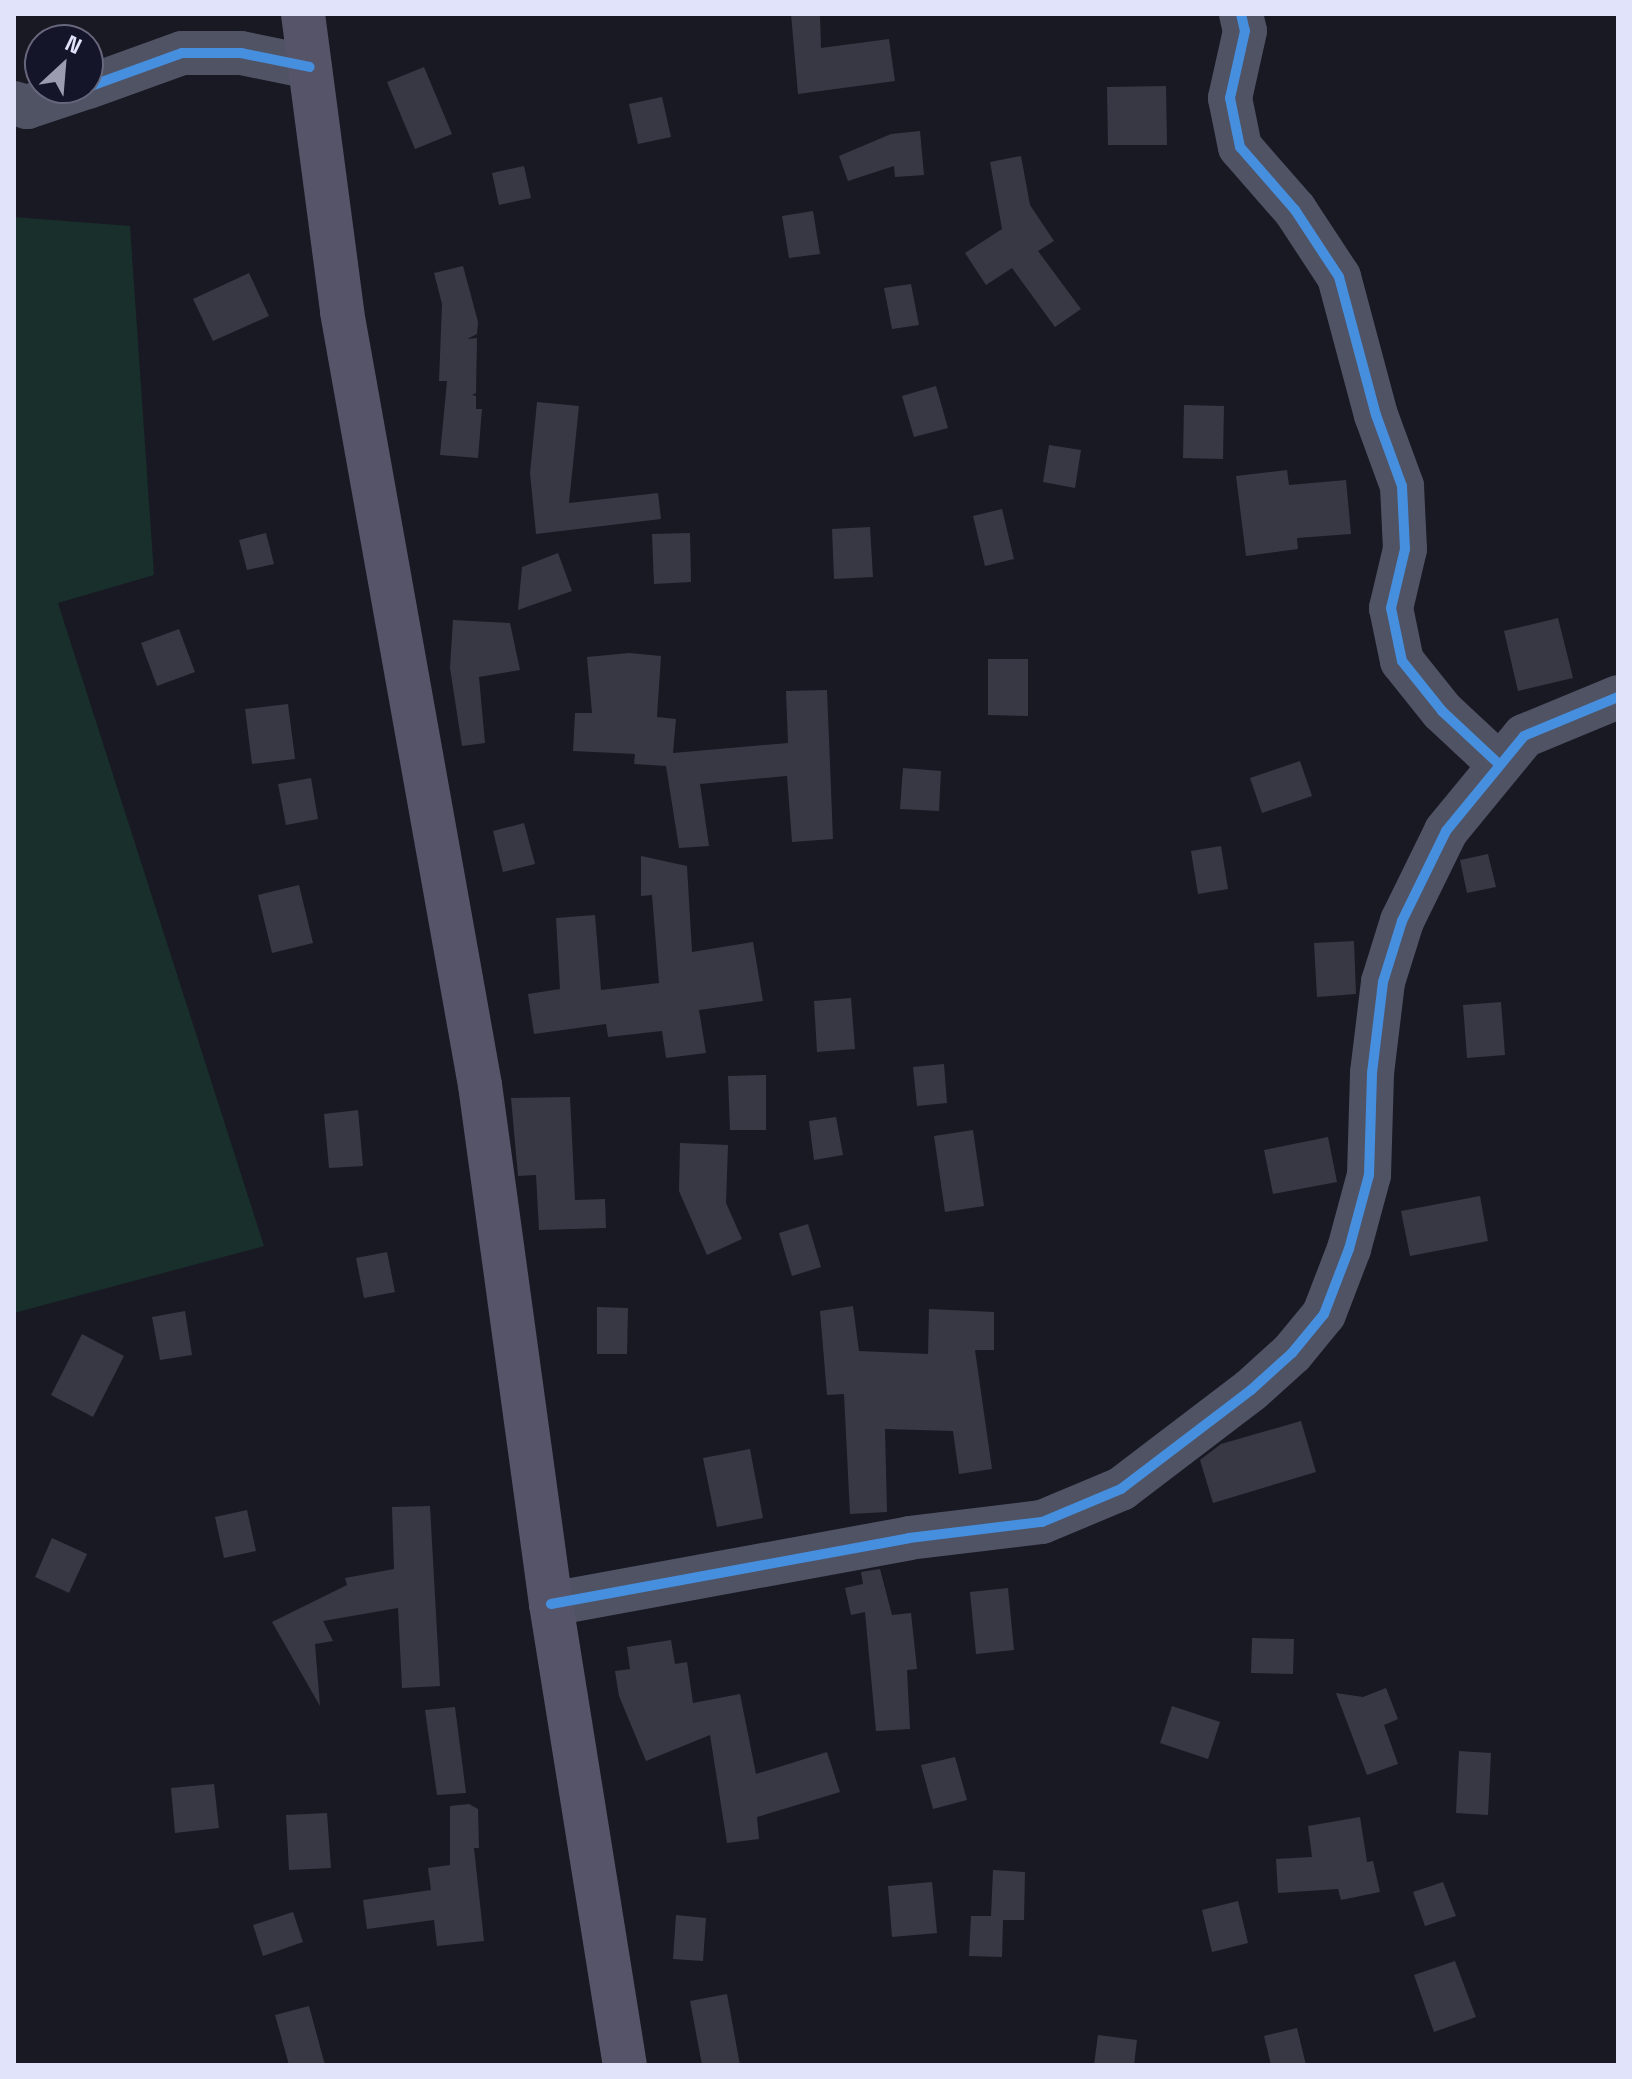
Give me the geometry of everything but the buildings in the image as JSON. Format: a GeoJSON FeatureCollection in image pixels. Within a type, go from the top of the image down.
{"type":"FeatureCollection","features":[{"type":"Feature","properties":{"kind":"main road"},"geometry":{"type":"LineString","coordinates":[[303,14],[342,312],[480,1085],[551,1604],[625,2065]]}},
{"type":"Feature","properties":{"kind":"street"},"geometry":{"type":"LineString","coordinates":[[1241,14],[1245,31],[1230,98],[1240,147],[1295,210],[1339,277],[1376,415],[1402,486],[1405,549],[1391,608],[1402,661],[1442,711],[1500,765]]}},
{"type":"Feature","properties":{"kind":"street"},"geometry":{"type":"LineString","coordinates":[[104,81],[182,53],[241,53],[310,67]]}},
{"type":"Feature","properties":{"kind":"street"},"geometry":{"type":"LineString","coordinates":[[14,103],[27,107],[36,104]]}},
{"type":"Feature","properties":{"kind":"street"},"geometry":{"type":"LineString","coordinates":[[551,1604],[909,1538],[1042,1522],[1121,1489],[1251,1390],[1300,1343],[1324,1314],[1334,1288],[1369,1175],[1372,1073],[1383,982],[1402,921],[1446,831],[1524,736],[1618,697]]}},
{"type":"Feature","properties":{"kind":"green space"},"geometry":{"type":"Polygon","coordinates":[[[14,217],[130,226],[154,575],[58,603],[264,1246],[14,1313],[14,217]]]}},
{"type":"Feature","properties":{"kind":"cycle path"},"geometry":{"type":"LineString","coordinates":[[1241,14],[1245,31],[1230,98],[1240,147],[1295,210],[1339,277],[1376,415],[1402,486],[1405,549],[1391,608],[1402,661],[1442,711],[1500,765]]}},
{"type":"Feature","properties":{"kind":"cycle path"},"geometry":{"type":"LineString","coordinates":[[104,81],[182,53],[241,53],[310,67]]}},
{"type":"Feature","properties":{"kind":"cycle path"},"geometry":{"type":"LineString","coordinates":[[551,1604],[909,1538],[1042,1522],[1121,1489],[1251,1390],[1292,1353],[1324,1314],[1349,1249],[1369,1175],[1372,1073],[1383,982],[1402,921],[1446,831],[1524,736],[1618,697]]}}]}
